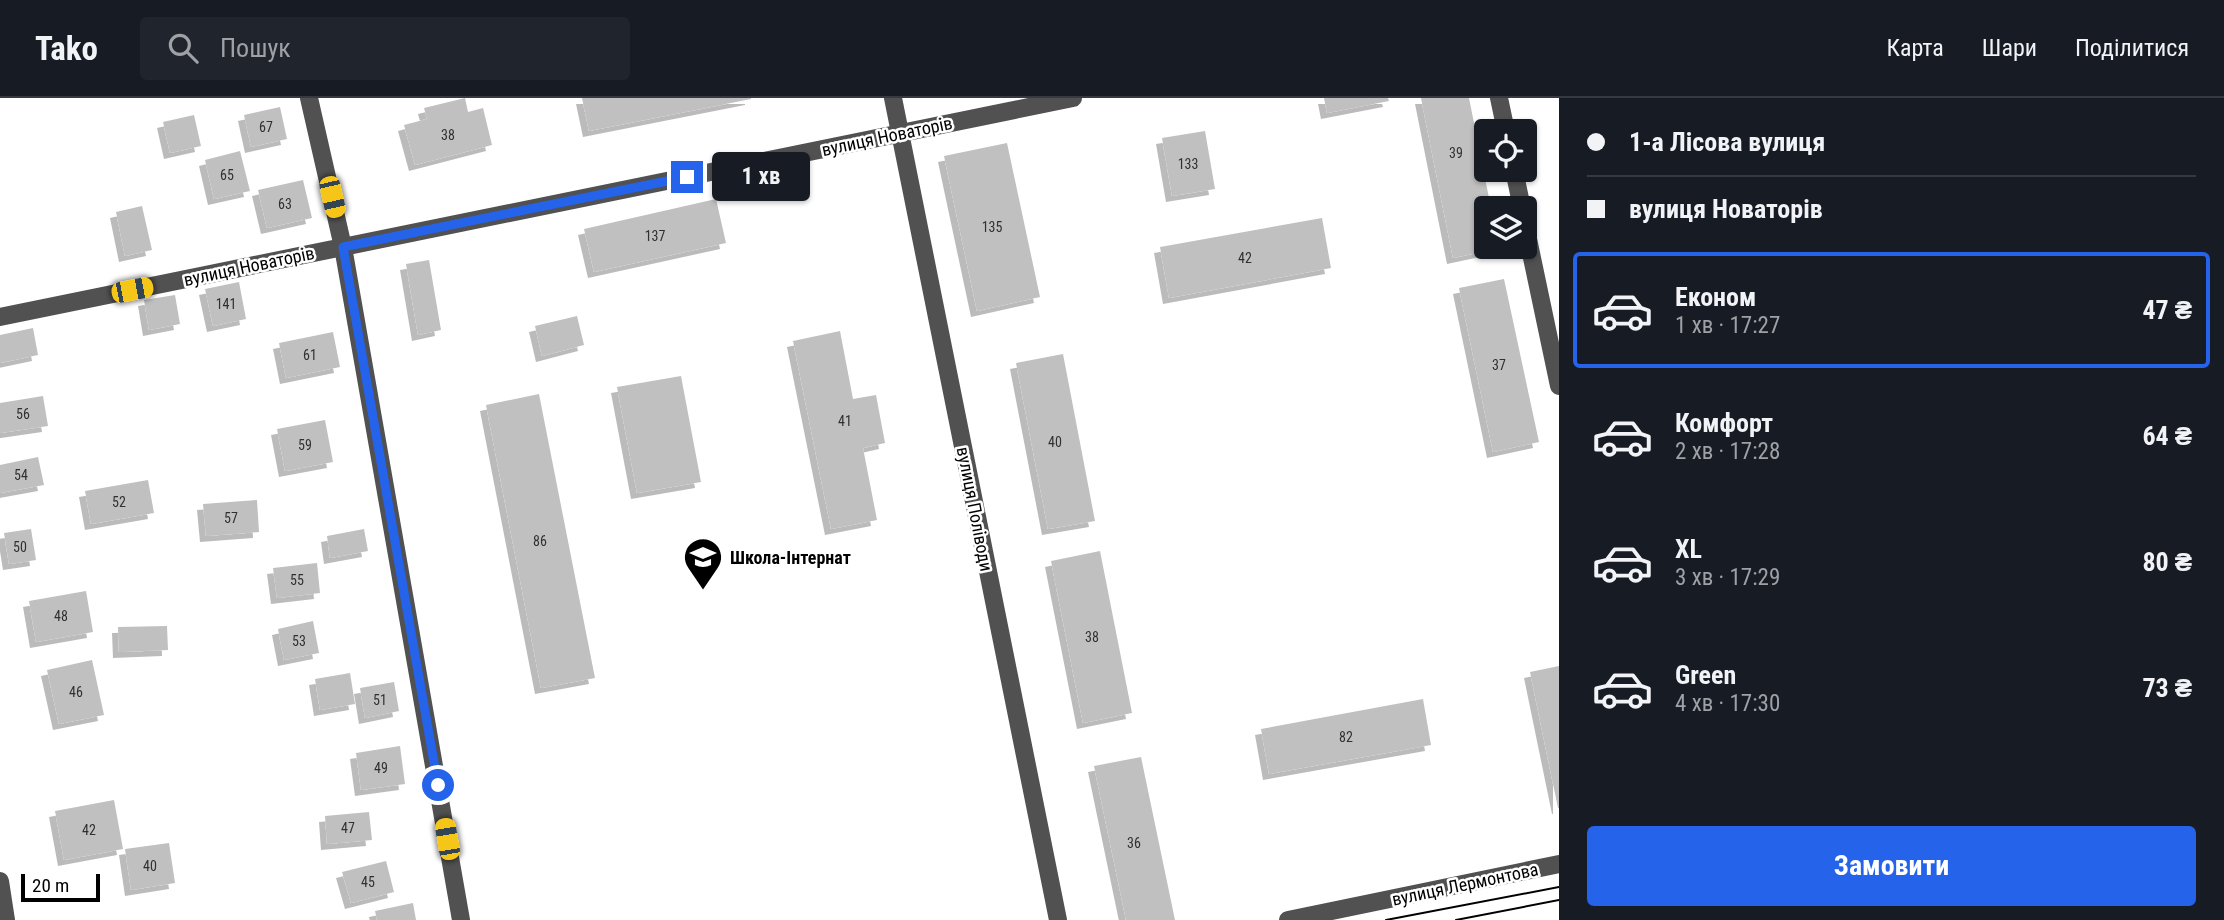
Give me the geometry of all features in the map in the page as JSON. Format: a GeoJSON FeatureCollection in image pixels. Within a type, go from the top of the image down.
{"type":"FeatureCollection","features":[{"type":"Feature","properties":{"kind":"street"},"geometry":{"type":"LineString","coordinates":[[309,98],[343,247],[461,920]]}},
{"type":"Feature","properties":{"kind":"street","name":"вулиця Поліводи"},"geometry":{"type":"LineString","coordinates":[[893,98],[1058,920]]}},
{"type":"Feature","properties":{"kind":"street","name":"вулиця Новаторів"},"geometry":{"type":"LineString","coordinates":[[0,317],[1073,98]]}},
{"type":"Feature","properties":{"kind":"street"},"geometry":{"type":"LineString","coordinates":[[1499,98],[1503,119]]}},
{"type":"Feature","properties":{"kind":"street"},"geometry":{"type":"LineString","coordinates":[[1532,259],[1559,386]]}},
{"type":"Feature","properties":{"kind":"street","name":"вулиця Лермонтова"},"geometry":{"type":"LineString","coordinates":[[1288,920],[1559,864]]}},
{"type":"Feature","properties":{"kind":"street"},"geometry":{"type":"LineString","coordinates":[[0,881],[6,920]]}},
{"type":"Feature","properties":{"kind":"building"},"geometry":{"type":"Polygon","coordinates":[[[465,98],[468,112],[483,108],[492,145],[415,165],[404,125],[427,119],[424,108],[465,98]]]}},
{"type":"Feature","properties":{"kind":"building"},"geometry":{"type":"Polygon","coordinates":[[[582,98],[751,98],[751,99],[589,131],[582,98]]]}},
{"type":"Feature","properties":{"kind":"building"},"geometry":{"type":"Polygon","coordinates":[[[1324,98],[1388,98],[1389,101],[1327,113],[1324,98]]]}},
{"type":"Feature","properties":{"kind":"building"},"geometry":{"type":"Polygon","coordinates":[[[1421,98],[1469,98],[1474,123],[1474,182],[1486,182],[1489,196],[1474,196],[1474,254],[1453,258],[1421,98]]]}},
{"type":"Feature","properties":{"kind":"building"},"geometry":{"type":"Polygon","coordinates":[[[280,107],[287,139],[251,147],[244,115],[280,107]]]}},
{"type":"Feature","properties":{"kind":"building"},"geometry":{"type":"Polygon","coordinates":[[[194,115],[201,146],[170,153],[163,122],[194,115]]]}},
{"type":"Feature","properties":{"kind":"building"},"geometry":{"type":"Polygon","coordinates":[[[1205,131],[1215,189],[1172,196],[1162,138],[1205,131]]]}},
{"type":"Feature","properties":{"kind":"building"},"geometry":{"type":"Polygon","coordinates":[[[1007,143],[1040,297],[977,311],[944,156],[1007,143]]]}},
{"type":"Feature","properties":{"kind":"building"},"geometry":{"type":"Polygon","coordinates":[[[240,151],[250,191],[214,199],[205,160],[240,151]]]}},
{"type":"Feature","properties":{"kind":"building"},"geometry":{"type":"Polygon","coordinates":[[[303,180],[312,218],[267,228],[258,190],[303,180]]]}},
{"type":"Feature","properties":{"kind":"building"},"geometry":{"type":"Polygon","coordinates":[[[716,199],[726,243],[594,272],[584,229],[716,199]]]}},
{"type":"Feature","properties":{"kind":"building"},"geometry":{"type":"Polygon","coordinates":[[[142,206],[152,250],[125,256],[116,212],[142,206]]]}},
{"type":"Feature","properties":{"kind":"building"},"geometry":{"type":"Polygon","coordinates":[[[1322,218],[1331,268],[1169,298],[1160,247],[1322,218]]]}},
{"type":"Feature","properties":{"kind":"building"},"geometry":{"type":"Polygon","coordinates":[[[429,260],[441,330],[418,335],[406,264],[429,260]]]}},
{"type":"Feature","properties":{"kind":"building"},"geometry":{"type":"Polygon","coordinates":[[[1504,279],[1539,442],[1493,452],[1459,288],[1504,279]]]}},
{"type":"Feature","properties":{"kind":"building"},"geometry":{"type":"Polygon","coordinates":[[[239,282],[246,319],[213,326],[205,289],[239,282]]]}},
{"type":"Feature","properties":{"kind":"building"},"geometry":{"type":"Polygon","coordinates":[[[175,295],[180,324],[149,330],[144,300],[175,295]]]}},
{"type":"Feature","properties":{"kind":"building"},"geometry":{"type":"Polygon","coordinates":[[[577,316],[584,345],[542,356],[535,326],[577,316]]]}},
{"type":"Feature","properties":{"kind":"building"},"geometry":{"type":"Polygon","coordinates":[[[33,328],[38,355],[0,363],[0,335],[33,328]]]}},
{"type":"Feature","properties":{"kind":"building"},"geometry":{"type":"Polygon","coordinates":[[[840,331],[853,399],[876,395],[885,443],[863,448],[877,520],[831,529],[793,341],[840,331]]]}},
{"type":"Feature","properties":{"kind":"building"},"geometry":{"type":"Polygon","coordinates":[[[333,332],[340,367],[286,378],[279,343],[333,332]]]}},
{"type":"Feature","properties":{"kind":"building"},"geometry":{"type":"Polygon","coordinates":[[[1063,354],[1095,521],[1048,529],[1016,363],[1063,354]]]}},
{"type":"Feature","properties":{"kind":"building"},"geometry":{"type":"Polygon","coordinates":[[[681,376],[701,482],[637,493],[617,387],[681,376]]]}},
{"type":"Feature","properties":{"kind":"building"},"geometry":{"type":"Polygon","coordinates":[[[539,394],[595,678],[541,688],[486,405],[539,394]]]}},
{"type":"Feature","properties":{"kind":"building"},"geometry":{"type":"Polygon","coordinates":[[[43,396],[48,426],[0,433],[0,403],[43,396]]]}},
{"type":"Feature","properties":{"kind":"building"},"geometry":{"type":"Polygon","coordinates":[[[325,420],[333,462],[285,471],[277,429],[325,420]]]}},
{"type":"Feature","properties":{"kind":"building"},"geometry":{"type":"Polygon","coordinates":[[[38,457],[44,485],[0,493],[0,465],[38,457]]]}},
{"type":"Feature","properties":{"kind":"building"},"geometry":{"type":"Polygon","coordinates":[[[148,480],[154,513],[91,524],[85,491],[148,480]]]}},
{"type":"Feature","properties":{"kind":"building"},"geometry":{"type":"Polygon","coordinates":[[[257,500],[259,532],[206,536],[203,504],[257,500]]]}},
{"type":"Feature","properties":{"kind":"building"},"geometry":{"type":"Polygon","coordinates":[[[31,529],[36,560],[9,564],[4,533],[31,529]]]}},
{"type":"Feature","properties":{"kind":"building"},"geometry":{"type":"Polygon","coordinates":[[[364,529],[368,551],[330,558],[327,536],[364,529]]]}},
{"type":"Feature","properties":{"kind":"building"},"geometry":{"type":"Polygon","coordinates":[[[1100,551],[1132,713],[1083,723],[1051,561],[1100,551]]]}},
{"type":"Feature","properties":{"kind":"building"},"geometry":{"type":"Polygon","coordinates":[[[317,563],[320,593],[277,598],[273,568],[317,563]]]}},
{"type":"Feature","properties":{"kind":"building"},"geometry":{"type":"Polygon","coordinates":[[[86,591],[93,632],[36,642],[29,601],[86,591]]]}},
{"type":"Feature","properties":{"kind":"building"},"geometry":{"type":"Polygon","coordinates":[[[313,621],[319,653],[284,660],[278,629],[313,621]]]}},
{"type":"Feature","properties":{"kind":"building"},"geometry":{"type":"Polygon","coordinates":[[[167,626],[168,650],[119,652],[118,627],[167,626]]]}},
{"type":"Feature","properties":{"kind":"building"},"geometry":{"type":"Polygon","coordinates":[[[92,660],[104,715],[59,724],[47,670],[92,660]]]}},
{"type":"Feature","properties":{"kind":"building"},"geometry":{"type":"Polygon","coordinates":[[[1559,666],[1559,808],[1558,808],[1530,672],[1559,666]]]}},
{"type":"Feature","properties":{"kind":"building"},"geometry":{"type":"Polygon","coordinates":[[[350,673],[355,704],[320,710],[315,679],[350,673]]]}},
{"type":"Feature","properties":{"kind":"building"},"geometry":{"type":"Polygon","coordinates":[[[394,682],[399,711],[365,718],[360,688],[394,682]]]}},
{"type":"Feature","properties":{"kind":"building"},"geometry":{"type":"Polygon","coordinates":[[[1423,699],[1431,745],[1269,774],[1261,729],[1423,699]]]}},
{"type":"Feature","properties":{"kind":"building"},"geometry":{"type":"Polygon","coordinates":[[[400,746],[405,784],[361,790],[356,753],[400,746]]]}},
{"type":"Feature","properties":{"kind":"building"},"geometry":{"type":"Polygon","coordinates":[[[1141,757],[1175,920],[1126,920],[1094,766],[1141,757]]]}},
{"type":"Feature","properties":{"kind":"building"},"geometry":{"type":"Polygon","coordinates":[[[114,800],[123,849],[64,860],[55,811],[114,800]]]}},
{"type":"Feature","properties":{"kind":"building"},"geometry":{"type":"Polygon","coordinates":[[[369,812],[372,840],[327,844],[325,816],[369,812]]]}},
{"type":"Feature","properties":{"kind":"building"},"geometry":{"type":"Polygon","coordinates":[[[169,843],[175,883],[131,890],[125,849],[169,843]]]}},
{"type":"Feature","properties":{"kind":"building"},"geometry":{"type":"Polygon","coordinates":[[[386,861],[394,892],[351,903],[342,872],[386,861]]]}},
{"type":"Feature","properties":{"kind":"building"},"geometry":{"type":"Polygon","coordinates":[[[413,903],[416,920],[377,920],[375,911],[413,903]]]}},
{"type":"Feature","properties":{"kind":"tram line"},"geometry":{"type":"LineString","coordinates":[[1386,920],[1559,887]]}},
{"type":"Feature","properties":{"kind":"tram line"},"geometry":{"type":"LineString","coordinates":[[1456,920],[1559,900]]}},
{"type":"Feature","properties":{"kind":"place","name":"Школа-Інтернат"},"geometry":{"type":"Point","coordinates":[703,591]}},
{"type":"Feature","properties":{"kind":"route"},"geometry":{"type":"LineString","coordinates":[[438,785],[343,247],[687,177]]}}]}
